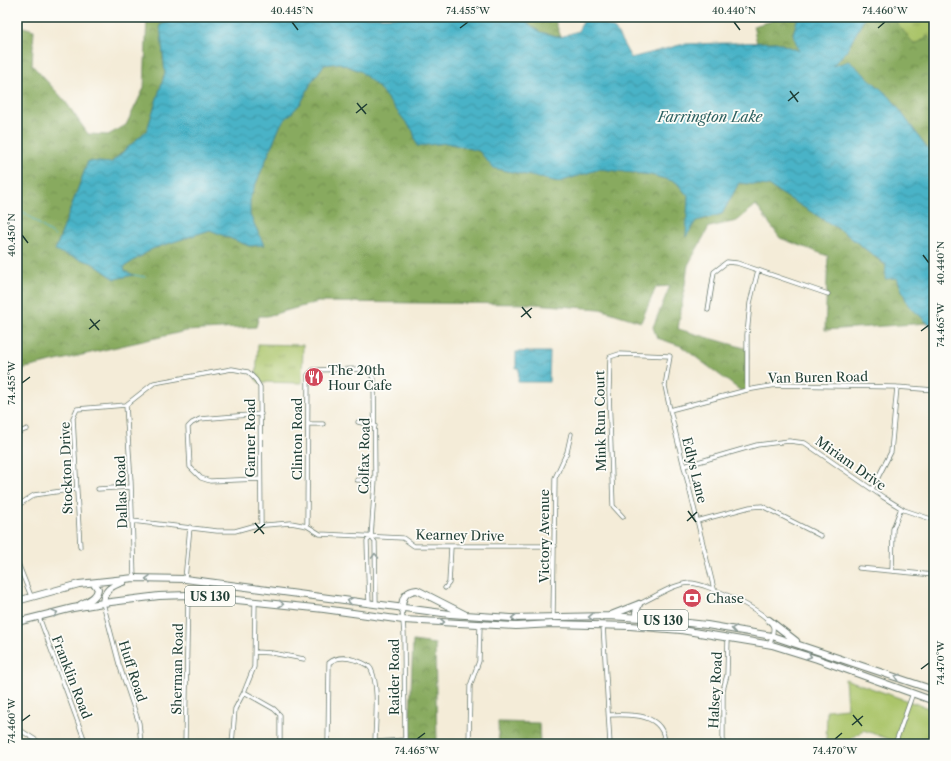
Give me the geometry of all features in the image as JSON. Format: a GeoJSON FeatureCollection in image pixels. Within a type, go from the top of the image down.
{"type":"FeatureCollection","features":[{"type":"Feature","properties":{"kind":"highway","name":"US 130"},"geometry":{"type":"LineString","coordinates":[[17,601],[79,584],[134,578],[185,579],[402,609],[467,616],[681,630],[771,645],[817,659],[934,700]]}},
{"type":"Feature","properties":{"kind":"highway"},"geometry":{"type":"LineString","coordinates":[[103,603],[104,594],[110,588],[134,578]]}},
{"type":"Feature","properties":{"kind":"highway"},"geometry":{"type":"LineString","coordinates":[[73,608],[94,597],[98,592],[94,583]]}},
{"type":"Feature","properties":{"kind":"highway"},"geometry":{"type":"LineString","coordinates":[[402,609],[402,600],[404,596],[409,592],[417,590],[467,616]]}},
{"type":"Feature","properties":{"kind":"highway","name":"US 130"},"geometry":{"type":"LineString","coordinates":[[17,622],[73,608],[103,603],[159,596],[188,595],[255,601],[403,620],[480,625],[516,626],[609,616],[641,618],[707,625],[772,636],[934,690]]}},
{"type":"Feature","properties":{"kind":"highway"},"geometry":{"type":"LineString","coordinates":[[609,616],[639,604]]}},
{"type":"Feature","properties":{"kind":"highway"},"geometry":{"type":"LineString","coordinates":[[639,604],[636,612],[641,618]]}},
{"type":"Feature","properties":{"kind":"highway"},"geometry":{"type":"LineString","coordinates":[[769,620],[802,645]]}},
{"type":"Feature","properties":{"kind":"street"},"geometry":{"type":"LineString","coordinates":[[708,310],[714,272],[718,267],[727,262],[737,263],[828,294]]}},
{"type":"Feature","properties":{"kind":"street"},"geometry":{"type":"LineString","coordinates":[[747,390],[747,335],[750,303],[758,270]]}},
{"type":"Feature","properties":{"kind":"street","name":"Mink Run Court"},"geometry":{"type":"LineString","coordinates":[[623,517],[612,506],[609,391],[610,357],[619,354],[670,356]]}},
{"type":"Feature","properties":{"kind":"street","name":"Edlys Lane"},"geometry":{"type":"LineString","coordinates":[[670,356],[665,386],[714,589]]}},
{"type":"Feature","properties":{"kind":"street","name":"Garner Road"},"geometry":{"type":"LineString","coordinates":[[126,405],[154,383],[232,369],[248,372],[256,380],[260,387],[261,525]]}},
{"type":"Feature","properties":{"kind":"street","name":"Clinton Road"},"geometry":{"type":"LineString","coordinates":[[306,526],[308,375],[313,370],[362,369],[368,370],[372,375]]}},
{"type":"Feature","properties":{"kind":"street","name":"Colfax Road"},"geometry":{"type":"LineString","coordinates":[[369,604],[367,541],[371,537],[375,480],[375,426],[372,375]]}},
{"type":"Feature","properties":{"kind":"street","name":"Van Buren Road"},"geometry":{"type":"LineString","coordinates":[[670,410],[747,390],[777,385],[897,387],[934,390]]}},
{"type":"Feature","properties":{"kind":"street"},"geometry":{"type":"LineString","coordinates":[[872,489],[892,452],[897,387]]}},
{"type":"Feature","properties":{"kind":"street","name":"Dallas Road"},"geometry":{"type":"LineString","coordinates":[[126,405],[131,486],[134,578]]}},
{"type":"Feature","properties":{"kind":"street","name":"Stockton Drive"},"geometry":{"type":"LineString","coordinates":[[80,547],[76,489],[74,413],[77,409],[126,405]]}},
{"type":"Feature","properties":{"kind":"street"},"geometry":{"type":"LineString","coordinates":[[260,479],[210,481],[201,478],[190,467],[188,427],[200,419],[261,414]]}},
{"type":"Feature","properties":{"kind":"street"},"geometry":{"type":"LineString","coordinates":[[358,422],[375,426]]}},
{"type":"Feature","properties":{"kind":"street"},"geometry":{"type":"LineString","coordinates":[[308,424],[323,424]]}},
{"type":"Feature","properties":{"kind":"street"},"geometry":{"type":"LineString","coordinates":[[17,433],[27,429]]}},
{"type":"Feature","properties":{"kind":"street","name":"Victory Avenue"},"geometry":{"type":"LineString","coordinates":[[553,621],[555,478],[567,452],[571,434]]}},
{"type":"Feature","properties":{"kind":"street","name":"Miriam Drive"},"geometry":{"type":"LineString","coordinates":[[684,466],[757,445],[789,441],[805,443],[901,508],[934,520]]}},
{"type":"Feature","properties":{"kind":"street"},"geometry":{"type":"LineString","coordinates":[[357,480],[375,480]]}},
{"type":"Feature","properties":{"kind":"street"},"geometry":{"type":"LineString","coordinates":[[98,489],[131,486]]}},
{"type":"Feature","properties":{"kind":"street"},"geometry":{"type":"LineString","coordinates":[[17,506],[34,495],[76,489]]}},
{"type":"Feature","properties":{"kind":"street"},"geometry":{"type":"LineString","coordinates":[[697,521],[750,507],[762,506],[821,536]]}},
{"type":"Feature","properties":{"kind":"street"},"geometry":{"type":"LineString","coordinates":[[892,571],[893,529],[901,508]]}},
{"type":"Feature","properties":{"kind":"street","name":"Kearney Drive"},"geometry":{"type":"LineString","coordinates":[[132,521],[217,531],[236,531],[261,525],[291,523],[306,526],[320,534],[403,538],[414,546],[555,546]]}},
{"type":"Feature","properties":{"kind":"street"},"geometry":{"type":"LineString","coordinates":[[185,579],[190,527]]}},
{"type":"Feature","properties":{"kind":"street","name":"Colfax Road"},"geometry":{"type":"LineString","coordinates":[[371,537],[375,542],[376,605]]}},
{"type":"Feature","properties":{"kind":"street"},"geometry":{"type":"LineString","coordinates":[[445,588],[449,583],[450,547]]}},
{"type":"Feature","properties":{"kind":"street"},"geometry":{"type":"LineString","coordinates":[[17,561],[31,596]]}},
{"type":"Feature","properties":{"kind":"street"},"geometry":{"type":"LineString","coordinates":[[859,568],[934,575]]}},
{"type":"Feature","properties":{"kind":"street"},"geometry":{"type":"LineString","coordinates":[[639,604],[670,589],[688,583],[699,584],[714,589],[756,610],[769,620],[773,627],[771,645]]}},
{"type":"Feature","properties":{"kind":"street","name":"Sherman Road"},"geometry":{"type":"LineString","coordinates":[[185,744],[188,595]]}},
{"type":"Feature","properties":{"kind":"street"},"geometry":{"type":"LineString","coordinates":[[185,744],[232,743],[235,709],[254,667],[255,601]]}},
{"type":"Feature","properties":{"kind":"street","name":"Huff Road"},"geometry":{"type":"LineString","coordinates":[[103,603],[118,664],[139,723],[141,744]]}},
{"type":"Feature","properties":{"kind":"street","name":"Raider Road"},"geometry":{"type":"LineString","coordinates":[[402,609],[405,742]]}},
{"type":"Feature","properties":{"kind":"street","name":"Franklin Road"},"geometry":{"type":"LineString","coordinates":[[38,617],[86,744]]}},
{"type":"Feature","properties":{"kind":"street"},"geometry":{"type":"LineString","coordinates":[[469,744],[470,686],[479,661],[480,625]]}},
{"type":"Feature","properties":{"kind":"street"},"geometry":{"type":"LineString","coordinates":[[604,625],[610,744]]}},
{"type":"Feature","properties":{"kind":"street","name":"Halsey Road"},"geometry":{"type":"LineString","coordinates":[[723,744],[723,690],[727,675],[728,637]]}},
{"type":"Feature","properties":{"kind":"street"},"geometry":{"type":"LineString","coordinates":[[255,652],[272,653],[304,659]]}},
{"type":"Feature","properties":{"kind":"street"},"geometry":{"type":"LineString","coordinates":[[328,744],[329,663],[334,659],[350,658],[364,663],[371,668],[376,684],[375,743],[405,742]]}},
{"type":"Feature","properties":{"kind":"street"},"geometry":{"type":"LineString","coordinates":[[244,692],[274,709],[280,715],[280,744]]}},
{"type":"Feature","properties":{"kind":"street"},"geometry":{"type":"LineString","coordinates":[[895,744],[913,693]]}},
{"type":"Feature","properties":{"kind":"street"},"geometry":{"type":"LineString","coordinates":[[609,715],[635,714],[645,716],[660,728],[665,738],[665,744]]}},
{"type":"Feature","properties":{"kind":"street"},"geometry":{"type":"LineString","coordinates":[[17,728],[42,744]]}},
{"type":"Feature","properties":{"kind":"green space"},"geometry":{"type":"Polygon","coordinates":[[[147,17],[182,17],[160,25],[165,73],[147,130],[110,163],[88,161],[55,250],[92,263],[115,279],[126,272],[123,269],[125,266],[152,249],[210,230],[249,246],[264,245],[250,215],[250,198],[281,124],[301,103],[312,81],[324,65],[339,63],[360,71],[378,87],[413,131],[417,146],[447,143],[479,151],[493,168],[559,182],[600,169],[651,175],[676,182],[688,196],[686,236],[696,221],[722,214],[739,183],[769,186],[842,231],[886,266],[897,278],[908,305],[928,323],[825,330],[828,256],[780,238],[756,205],[737,221],[709,227],[688,265],[678,329],[748,349],[747,389],[741,391],[681,346],[657,338],[653,327],[670,286],[656,287],[641,322],[600,309],[534,304],[318,302],[267,316],[259,316],[256,327],[186,331],[17,370],[17,30],[20,26],[34,30],[32,65],[65,101],[88,134],[108,135],[126,125],[144,88],[147,17]]]}},
{"type":"Feature","properties":{"kind":"green space"},"geometry":{"type":"Polygon","coordinates":[[[519,17],[554,18],[561,37],[540,32],[519,17]]]}},
{"type":"Feature","properties":{"kind":"green space"},"geometry":{"type":"Polygon","coordinates":[[[771,17],[798,17],[793,34],[800,51],[776,42],[757,43],[753,26],[772,21],[771,17]]]}},
{"type":"Feature","properties":{"kind":"green space"},"geometry":{"type":"Polygon","coordinates":[[[865,17],[892,17],[915,45],[928,36],[934,44],[934,157],[890,97],[832,67],[846,52],[865,17]]]}},
{"type":"Feature","properties":{"kind":"green space"},"geometry":{"type":"Polygon","coordinates":[[[892,17],[934,17],[934,44],[928,36],[915,45],[892,17]]]}},
{"type":"Feature","properties":{"kind":"green space"},"geometry":{"type":"Polygon","coordinates":[[[258,344],[303,345],[302,383],[258,382],[256,380],[258,344]]]}},
{"type":"Feature","properties":{"kind":"green space"},"geometry":{"type":"Polygon","coordinates":[[[413,641],[435,644],[437,744],[409,744],[413,641]]]}},
{"type":"Feature","properties":{"kind":"green space"},"geometry":{"type":"Polygon","coordinates":[[[845,679],[934,710],[934,744],[903,744],[863,730],[845,744],[826,744],[827,710],[847,708],[845,679]]]}},
{"type":"Feature","properties":{"kind":"green space"},"geometry":{"type":"Polygon","coordinates":[[[498,722],[539,723],[540,744],[499,744],[498,722]]]}},
{"type":"Feature","properties":{"kind":"water","name":"Farrington Lake"},"geometry":{"type":"Polygon","coordinates":[[[182,17],[519,17],[540,32],[561,37],[578,31],[586,17],[595,17],[597,20],[615,29],[631,58],[684,44],[776,42],[799,51],[793,34],[798,17],[865,17],[846,52],[832,66],[849,61],[890,97],[934,157],[934,329],[908,305],[897,278],[885,279],[886,265],[842,231],[769,186],[739,183],[722,214],[696,221],[686,237],[688,196],[676,182],[651,175],[600,169],[559,182],[493,168],[479,151],[447,143],[417,146],[413,131],[378,87],[360,71],[339,63],[324,65],[312,81],[301,103],[281,124],[250,198],[250,215],[264,245],[249,246],[210,230],[152,249],[124,267],[125,271],[134,275],[115,279],[92,263],[55,251],[88,161],[111,163],[147,130],[165,73],[160,25],[182,17]]]}},
{"type":"Feature","properties":{"kind":"water"},"geometry":{"type":"Polygon","coordinates":[[[516,352],[550,352],[549,382],[518,382],[519,368],[516,368],[516,352]]]}},
{"type":"Feature","properties":{"kind":"waterway"},"geometry":{"type":"LineString","coordinates":[[17,207],[55,236]]}},
{"type":"Feature","properties":{"kind":"waterway"},"geometry":{"type":"LineString","coordinates":[[134,275],[145,277]]}},
{"type":"Feature","properties":{"kind":"place","name":"The 20th Hour Cafe"},"geometry":{"type":"Point","coordinates":[314,377]}},
{"type":"Feature","properties":{"kind":"place","name":"Chase"},"geometry":{"type":"Point","coordinates":[692,598]}}]}
